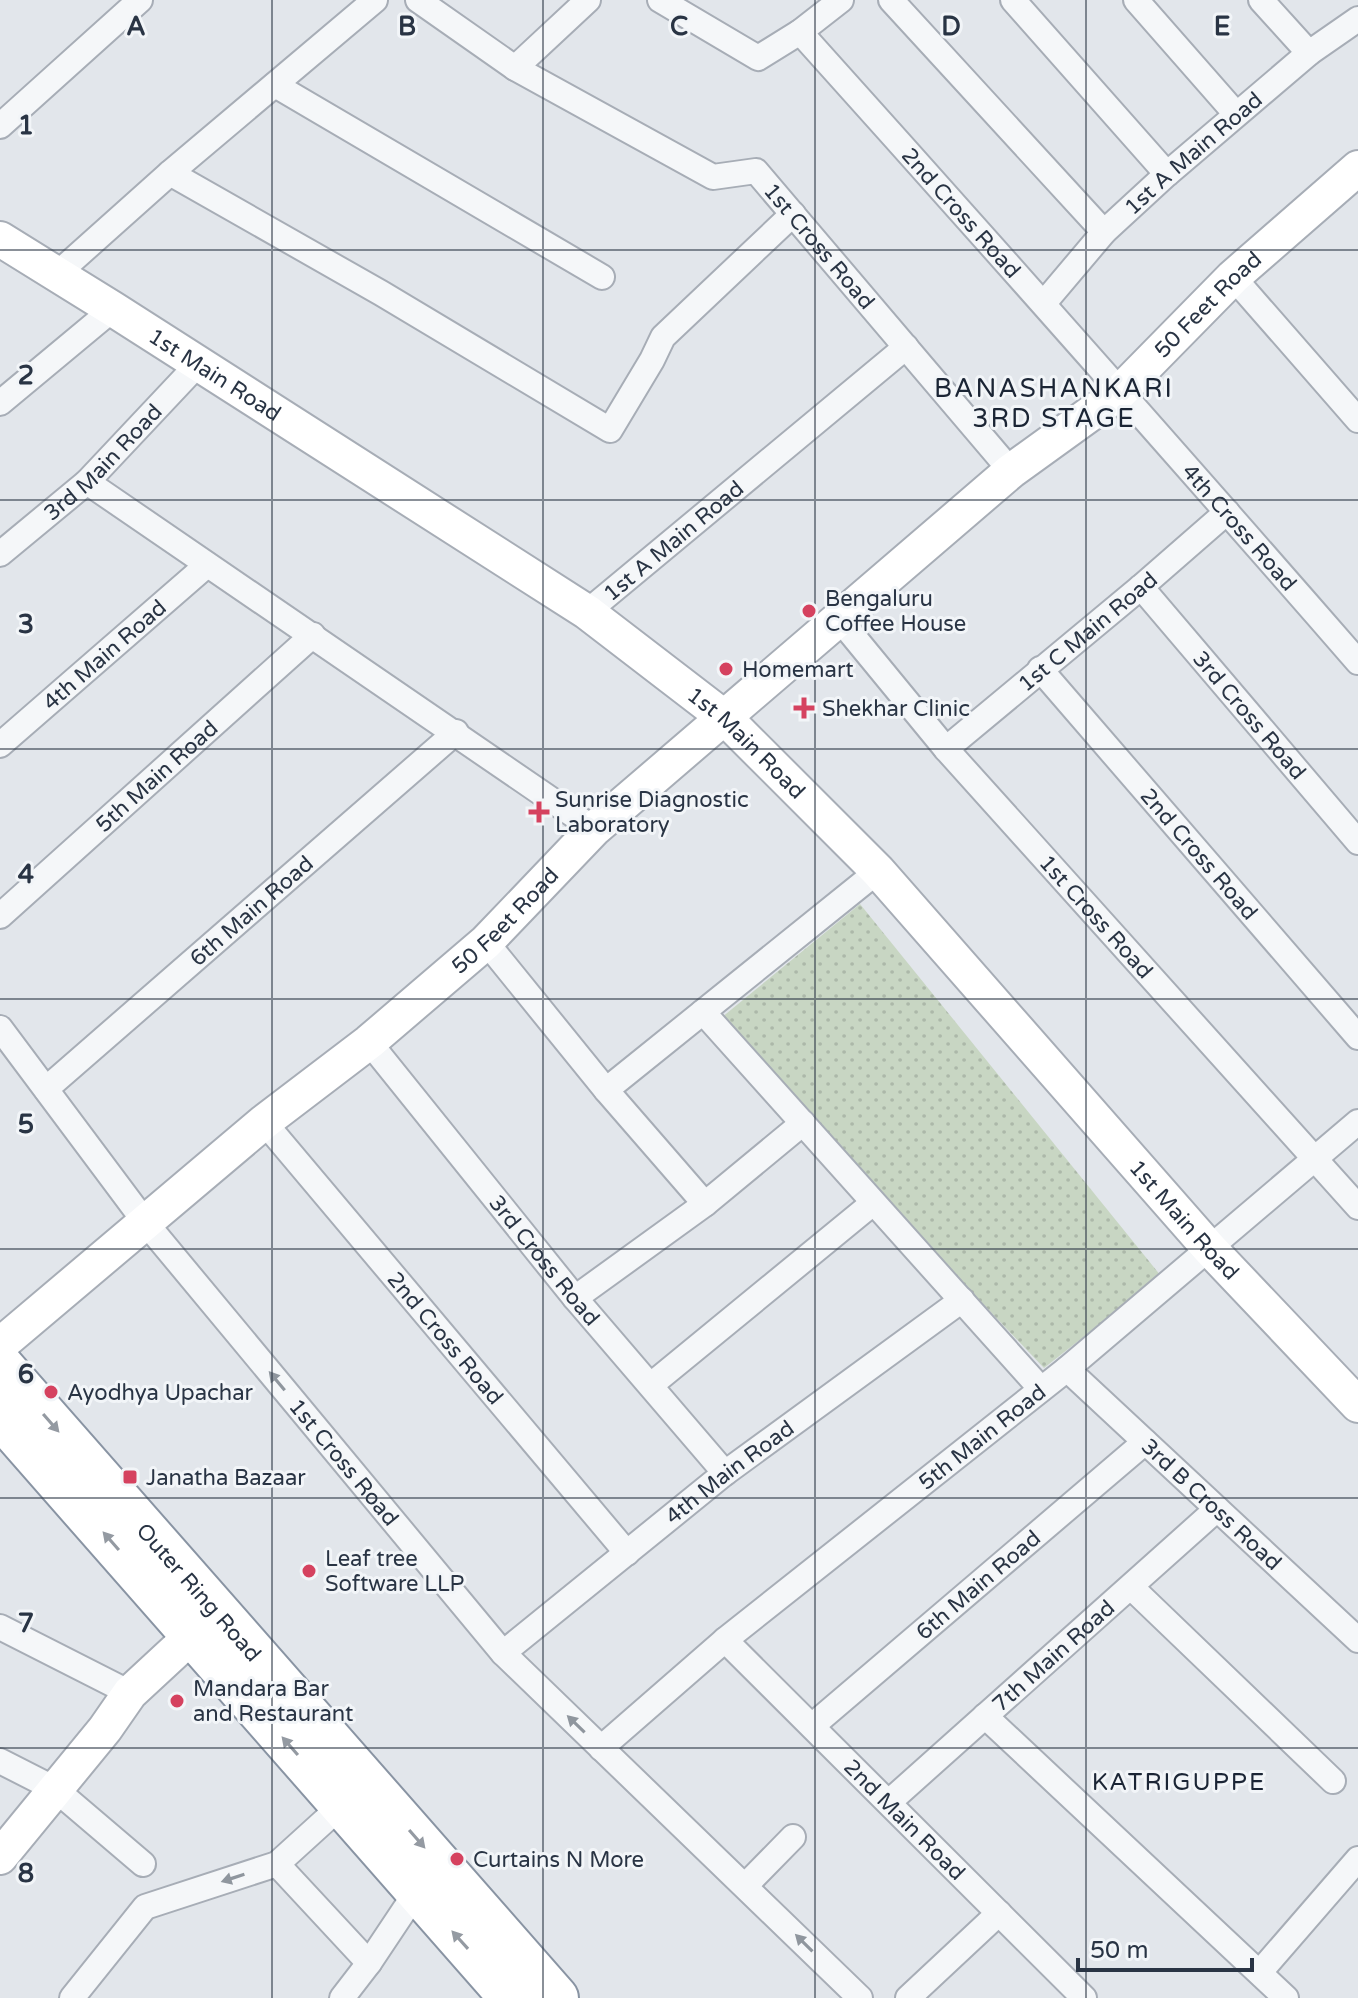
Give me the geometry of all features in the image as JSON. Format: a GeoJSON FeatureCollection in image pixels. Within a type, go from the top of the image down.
{"type":"FeatureCollection","features":[{"type":"Feature","properties":{"kind":"highway","name":"Outer Ring Road"},"geometry":{"type":"LineString","coordinates":[[0,1365],[205,1624],[342,1805],[512,1998]]}},
{"type":"Feature","properties":{"kind":"highway","name":"Outer Ring Road"},"geometry":{"type":"LineString","coordinates":[[0,1415],[205,1624],[556,1998]]}},
{"type":"Feature","properties":{"kind":"street"},"geometry":{"type":"LineString","coordinates":[[0,126],[140,0]]}},
{"type":"Feature","properties":{"kind":"street"},"geometry":{"type":"LineString","coordinates":[[57,274],[170,173],[375,0]]}},
{"type":"Feature","properties":{"kind":"street","name":"1st Cross Road"},"geometry":{"type":"LineString","coordinates":[[418,0],[515,68],[713,177],[756,171],[1011,471]]}},
{"type":"Feature","properties":{"kind":"street"},"geometry":{"type":"LineString","coordinates":[[515,68],[588,0]]}},
{"type":"Feature","properties":{"kind":"street"},"geometry":{"type":"LineString","coordinates":[[660,0],[758,58],[800,32],[841,0]]}},
{"type":"Feature","properties":{"kind":"street"},"geometry":{"type":"LineString","coordinates":[[891,0],[1104,232]]}},
{"type":"Feature","properties":{"kind":"street"},"geometry":{"type":"LineString","coordinates":[[1013,0],[1167,174]]}},
{"type":"Feature","properties":{"kind":"street"},"geometry":{"type":"LineString","coordinates":[[1136,0],[1236,114]]}},
{"type":"Feature","properties":{"kind":"street"},"geometry":{"type":"LineString","coordinates":[[1261,0],[1309,53]]}},
{"type":"Feature","properties":{"kind":"street","name":"1st A Main Road"},"geometry":{"type":"LineString","coordinates":[[1044,303],[1104,232],[1167,174],[1309,53],[1358,19]]}},
{"type":"Feature","properties":{"kind":"street","name":"2nd Cross Road"},"geometry":{"type":"LineString","coordinates":[[800,32],[1044,303],[1119,393]]}},
{"type":"Feature","properties":{"kind":"street"},"geometry":{"type":"LineString","coordinates":[[275,85],[602,277]]}},
{"type":"Feature","properties":{"kind":"street","name":"50 Feet Road"},"geometry":{"type":"LineString","coordinates":[[0,1345],[264,1122],[369,1042],[486,942],[594,829],[1011,471],[1119,393],[1233,277],[1358,168]]}},
{"type":"Feature","properties":{"kind":"street"},"geometry":{"type":"LineString","coordinates":[[170,173],[381,293],[610,430],[663,337],[793,214]]}},
{"type":"Feature","properties":{"kind":"street","name":"1st Main Road"},"geometry":{"type":"LineString","coordinates":[[0,239],[587,612],[725,718],[878,871],[1209,1248],[1358,1405]]}},
{"type":"Feature","properties":{"kind":"street"},"geometry":{"type":"LineString","coordinates":[[1233,277],[1358,420]]}},
{"type":"Feature","properties":{"kind":"street"},"geometry":{"type":"LineString","coordinates":[[0,403],[113,309]]}},
{"type":"Feature","properties":{"kind":"street","name":"1st A Main Road"},"geometry":{"type":"LineString","coordinates":[[587,612],[906,347]]}},
{"type":"Feature","properties":{"kind":"street","name":"3rd Main Road"},"geometry":{"type":"LineString","coordinates":[[0,554],[87,482],[199,363]]}},
{"type":"Feature","properties":{"kind":"street","name":"4th Cross Road"},"geometry":{"type":"LineString","coordinates":[[1119,393],[1358,662]]}},
{"type":"Feature","properties":{"kind":"street"},"geometry":{"type":"LineString","coordinates":[[87,482],[594,829]]}},
{"type":"Feature","properties":{"kind":"street","name":"1st C Main Road"},"geometry":{"type":"LineString","coordinates":[[946,749],[1227,512]]}},
{"type":"Feature","properties":{"kind":"street","name":"4th Main Road"},"geometry":{"type":"LineString","coordinates":[[0,745],[207,565]]}},
{"type":"Feature","properties":{"kind":"street","name":"3rd Cross Road"},"geometry":{"type":"LineString","coordinates":[[1141,587],[1358,842]]}},
{"type":"Feature","properties":{"kind":"street","name":"1st Cross Road"},"geometry":{"type":"LineString","coordinates":[[840,620],[946,749],[1358,1207]]}},
{"type":"Feature","properties":{"kind":"street","name":"5th Main Road"},"geometry":{"type":"LineString","coordinates":[[0,916],[313,635]]}},
{"type":"Feature","properties":{"kind":"street","name":"2nd Cross Road"},"geometry":{"type":"LineString","coordinates":[[1040,669],[1358,1037]]}},
{"type":"Feature","properties":{"kind":"street","name":"6th Main Road"},"geometry":{"type":"LineString","coordinates":[[46,1089],[456,732]]}},
{"type":"Feature","properties":{"kind":"street"},"geometry":{"type":"LineString","coordinates":[[606,1090],[878,871]]}},
{"type":"Feature","properties":{"kind":"street"},"geometry":{"type":"LineString","coordinates":[[486,942],[606,1090],[705,1204]]}},
{"type":"Feature","properties":{"kind":"street"},"geometry":{"type":"LineString","coordinates":[[703,1012],[1041,1389]]}},
{"type":"Feature","properties":{"kind":"street","name":"1st Cross Road"},"geometry":{"type":"LineString","coordinates":[[0,1028],[145,1222],[503,1653],[860,1998]]}},
{"type":"Feature","properties":{"kind":"street","name":"3rd Cross Road"},"geometry":{"type":"LineString","coordinates":[[369,1042],[575,1298],[725,1473]]}},
{"type":"Feature","properties":{"kind":"street","name":"2nd Cross Road"},"geometry":{"type":"LineString","coordinates":[[264,1122],[627,1553]]}},
{"type":"Feature","properties":{"kind":"street","name":"5th Main Road"},"geometry":{"type":"LineString","coordinates":[[601,1748],[725,1640],[1067,1369],[1358,1122]]}},
{"type":"Feature","properties":{"kind":"street"},"geometry":{"type":"LineString","coordinates":[[575,1298],[705,1204],[803,1123]]}},
{"type":"Feature","properties":{"kind":"street"},"geometry":{"type":"LineString","coordinates":[[651,1385],[873,1203]]}},
{"type":"Feature","properties":{"kind":"street","name":"4th Main Road"},"geometry":{"type":"LineString","coordinates":[[503,1653],[725,1473],[962,1300]]}},
{"type":"Feature","properties":{"kind":"street","name":"3rd B Cross Road"},"geometry":{"type":"LineString","coordinates":[[1067,1369],[1358,1640]]}},
{"type":"Feature","properties":{"kind":"street","name":"6th Main Road"},"geometry":{"type":"LineString","coordinates":[[812,1726],[1145,1442]]}},
{"type":"Feature","properties":{"kind":"street","name":"7th Main Road"},"geometry":{"type":"LineString","coordinates":[[889,1802],[1217,1509]]}},
{"type":"Feature","properties":{"kind":"street"},"geometry":{"type":"LineString","coordinates":[[1131,1587],[1333,1781]]}},
{"type":"Feature","properties":{"kind":"street"},"geometry":{"type":"LineString","coordinates":[[0,1857],[130,1693],[205,1624]]}},
{"type":"Feature","properties":{"kind":"street"},"geometry":{"type":"LineString","coordinates":[[0,1627],[130,1693]]}},
{"type":"Feature","properties":{"kind":"street","name":"2nd Main Road"},"geometry":{"type":"LineString","coordinates":[[725,1640],[1084,1998]]}},
{"type":"Feature","properties":{"kind":"street"},"geometry":{"type":"LineString","coordinates":[[985,1716],[1286,1998]]}},
{"type":"Feature","properties":{"kind":"street"},"geometry":{"type":"LineString","coordinates":[[0,1761],[55,1789],[143,1864]]}},
{"type":"Feature","properties":{"kind":"street"},"geometry":{"type":"LineString","coordinates":[[72,1998],[145,1907],[277,1864],[342,1805]]}},
{"type":"Feature","properties":{"kind":"street"},"geometry":{"type":"LineString","coordinates":[[746,1885],[793,1837]]}},
{"type":"Feature","properties":{"kind":"street"},"geometry":{"type":"LineString","coordinates":[[1260,1972],[1358,1859]]}},
{"type":"Feature","properties":{"kind":"street"},"geometry":{"type":"LineString","coordinates":[[277,1864],[369,1963]]}},
{"type":"Feature","properties":{"kind":"street"},"geometry":{"type":"LineString","coordinates":[[342,1998],[417,1891]]}},
{"type":"Feature","properties":{"kind":"street"},"geometry":{"type":"LineString","coordinates":[[908,1998],[999,1913]]}},
{"type":"Feature","properties":{"kind":"green space"},"geometry":{"type":"Polygon","coordinates":[[[860,904],[1161,1276],[1044,1368],[788,1099],[721,1018],[860,904]]]}},
{"type":"Feature","properties":{"kind":"place","name":"Bengaluru Coffee House"},"geometry":{"type":"Point","coordinates":[809,611]}},
{"type":"Feature","properties":{"kind":"place","name":"Homemart"},"geometry":{"type":"Point","coordinates":[726,669]}},
{"type":"Feature","properties":{"kind":"place","name":"Shekhar Clinic"},"geometry":{"type":"Point","coordinates":[804,708]}},
{"type":"Feature","properties":{"kind":"place","name":"Sunrise Diagnostic Laboratory"},"geometry":{"type":"Point","coordinates":[539,812]}},
{"type":"Feature","properties":{"kind":"place","name":"Ayodhya Upachar"},"geometry":{"type":"Point","coordinates":[51,1392]}},
{"type":"Feature","properties":{"kind":"place","name":"Janatha Bazaar"},"geometry":{"type":"Point","coordinates":[130,1477]}},
{"type":"Feature","properties":{"kind":"place","name":"Leaf tree Software LLP"},"geometry":{"type":"Point","coordinates":[309,1571]}},
{"type":"Feature","properties":{"kind":"place","name":"Mandara Bar and Restaurant"},"geometry":{"type":"Point","coordinates":[177,1701]}},
{"type":"Feature","properties":{"kind":"place","name":"Curtains N More"},"geometry":{"type":"Point","coordinates":[457,1859]}},
{"type":"Feature","properties":{"kind":"district","name":"BANASHANKARI 3RD STAGE"},"geometry":{"type":"Point","coordinates":[1054,403]}},
{"type":"Feature","properties":{"kind":"district","name":"KATRIGUPPE"},"geometry":{"type":"Point","coordinates":[1179,1782]}}]}
